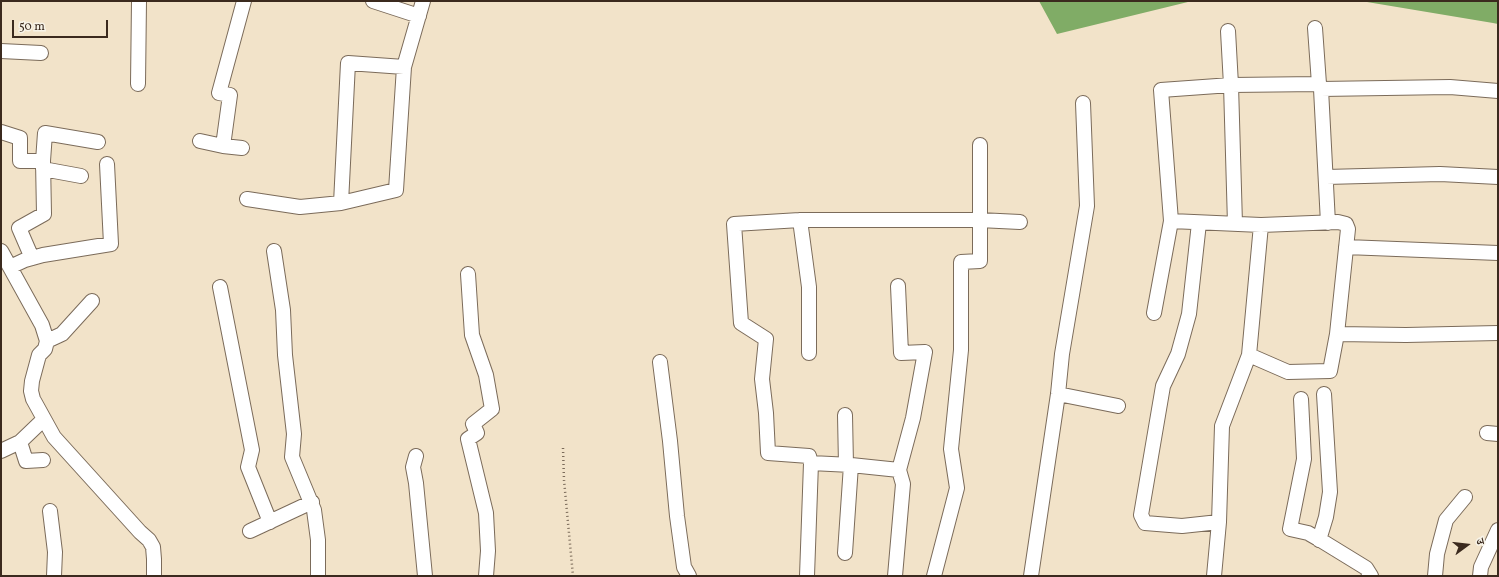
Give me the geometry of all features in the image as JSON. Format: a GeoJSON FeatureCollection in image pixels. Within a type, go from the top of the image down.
{"type":"FeatureCollection","features":[{"type":"Feature","properties":{"kind":"street"},"geometry":{"type":"LineString","coordinates":[[138,84],[139,1]]}},
{"type":"Feature","properties":{"kind":"street"},"geometry":{"type":"LineString","coordinates":[[223,146],[230,95],[219,92],[244,1]]}},
{"type":"Feature","properties":{"kind":"street"},"geometry":{"type":"LineString","coordinates":[[373,1],[419,16]]}},
{"type":"Feature","properties":{"kind":"street"},"geometry":{"type":"LineString","coordinates":[[247,199],[300,207],[341,203],[396,190],[404,67],[423,1]]}},
{"type":"Feature","properties":{"kind":"street"},"geometry":{"type":"LineString","coordinates":[[1315,28],[1328,223]]}},
{"type":"Feature","properties":{"kind":"street"},"geometry":{"type":"LineString","coordinates":[[1228,31],[1236,224]]}},
{"type":"Feature","properties":{"kind":"street"},"geometry":{"type":"LineString","coordinates":[[1,51],[41,53]]}},
{"type":"Feature","properties":{"kind":"street"},"geometry":{"type":"LineString","coordinates":[[341,203],[348,63],[404,67]]}},
{"type":"Feature","properties":{"kind":"street"},"geometry":{"type":"LineString","coordinates":[[1154,313],[1171,221],[1160,90],[1231,85],[1450,87],[1498,90]]}},
{"type":"Feature","properties":{"kind":"street"},"geometry":{"type":"LineString","coordinates":[[1031,576],[1058,394],[1062,354],[1087,206],[1083,103]]}},
{"type":"Feature","properties":{"kind":"street"},"geometry":{"type":"LineString","coordinates":[[1,132],[20,138],[20,161],[43,165],[81,176]]}},
{"type":"Feature","properties":{"kind":"street"},"geometry":{"type":"LineString","coordinates":[[32,258],[19,228],[44,214],[43,165],[45,134],[98,142]]}},
{"type":"Feature","properties":{"kind":"street"},"geometry":{"type":"LineString","coordinates":[[200,141],[242,148]]}},
{"type":"Feature","properties":{"kind":"street"},"geometry":{"type":"LineString","coordinates":[[934,576],[956,488],[951,449],[961,354],[961,262],[980,261],[980,145]]}},
{"type":"Feature","properties":{"kind":"street"},"geometry":{"type":"LineString","coordinates":[[10,267],[32,258],[55,252],[111,244],[107,164]]}},
{"type":"Feature","properties":{"kind":"street"},"geometry":{"type":"LineString","coordinates":[[1326,177],[1440,174],[1498,177]]}},
{"type":"Feature","properties":{"kind":"street"},"geometry":{"type":"LineString","coordinates":[[800,220],[809,287],[809,353]]}},
{"type":"Feature","properties":{"kind":"street"},"geometry":{"type":"LineString","coordinates":[[807,576],[811,463],[809,456],[768,453],[766,413],[762,379],[766,339],[741,323],[734,224],[800,220],[979,220],[1020,222]]}},
{"type":"Feature","properties":{"kind":"street"},"geometry":{"type":"LineString","coordinates":[[1171,221],[1236,224],[1338,222],[1346,224],[1348,229],[1337,334],[1330,371],[1288,372],[1249,355]]}},
{"type":"Feature","properties":{"kind":"street"},"geometry":{"type":"LineString","coordinates":[[1199,223],[1189,314],[1178,354],[1163,386],[1141,515],[1144,522],[1182,526],[1219,522]]}},
{"type":"Feature","properties":{"kind":"street"},"geometry":{"type":"LineString","coordinates":[[1214,576],[1219,522],[1222,426],[1249,355],[1261,224]]}},
{"type":"Feature","properties":{"kind":"street"},"geometry":{"type":"LineString","coordinates":[[1346,247],[1498,253]]}},
{"type":"Feature","properties":{"kind":"street"},"geometry":{"type":"LineString","coordinates":[[1,251],[42,325],[47,341],[45,349],[39,355],[32,381],[32,399],[54,437],[149,540],[153,547],[154,576]]}},
{"type":"Feature","properties":{"kind":"street"},"geometry":{"type":"LineString","coordinates":[[274,251],[283,310],[285,355],[294,434],[292,457],[312,502],[318,540],[318,576]]}},
{"type":"Feature","properties":{"kind":"street"},"geometry":{"type":"LineString","coordinates":[[468,274],[472,335],[486,375],[492,409],[473,424],[477,433],[468,439],[486,513],[488,552],[486,576]]}},
{"type":"Feature","properties":{"kind":"street"},"geometry":{"type":"LineString","coordinates":[[895,576],[903,484],[899,470],[913,418],[925,352],[901,353],[898,286]]}},
{"type":"Feature","properties":{"kind":"street"},"geometry":{"type":"LineString","coordinates":[[220,287],[252,450],[248,467],[270,522]]}},
{"type":"Feature","properties":{"kind":"street"},"geometry":{"type":"LineString","coordinates":[[47,341],[62,334],[92,301]]}},
{"type":"Feature","properties":{"kind":"street"},"geometry":{"type":"LineString","coordinates":[[1337,334],[1406,335],[1498,333]]}},
{"type":"Feature","properties":{"kind":"street"},"geometry":{"type":"LineString","coordinates":[[660,362],[670,441],[676,516],[684,568],[689,576]]}},
{"type":"Feature","properties":{"kind":"street"},"geometry":{"type":"LineString","coordinates":[[1058,394],[1118,406]]}},
{"type":"Feature","properties":{"kind":"street"},"geometry":{"type":"LineString","coordinates":[[1319,540],[1326,517],[1330,492],[1324,394]]}},
{"type":"Feature","properties":{"kind":"street"},"geometry":{"type":"LineString","coordinates":[[1301,399],[1304,459],[1290,529],[1308,533],[1366,568],[1371,576]]}},
{"type":"Feature","properties":{"kind":"street"},"geometry":{"type":"LineString","coordinates":[[845,415],[848,465],[845,553]]}},
{"type":"Feature","properties":{"kind":"street"},"geometry":{"type":"LineString","coordinates":[[1,451],[20,442],[44,419]]}},
{"type":"Feature","properties":{"kind":"street"},"geometry":{"type":"LineString","coordinates":[[20,442],[26,461],[43,460]]}},
{"type":"Feature","properties":{"kind":"street"},"geometry":{"type":"LineString","coordinates":[[416,456],[413,467],[416,482],[425,576]]}},
{"type":"Feature","properties":{"kind":"street"},"geometry":{"type":"LineString","coordinates":[[811,463],[899,470]]}},
{"type":"Feature","properties":{"kind":"street"},"geometry":{"type":"LineString","coordinates":[[1435,576],[1437,554],[1446,520],[1465,497]]}},
{"type":"Feature","properties":{"kind":"street"},"geometry":{"type":"LineString","coordinates":[[250,531],[312,502]]}},
{"type":"Feature","properties":{"kind":"street"},"geometry":{"type":"LineString","coordinates":[[50,511],[55,552],[54,576]]}},
{"type":"Feature","properties":{"kind":"street"},"geometry":{"type":"LineString","coordinates":[[1480,576],[1481,567],[1498,530]]}},
{"type":"Feature","properties":{"kind":"path"},"geometry":{"type":"LineString","coordinates":[[564,448],[564,480],[573,576]]}},
{"type":"Feature","properties":{"kind":"green space"},"geometry":{"type":"Polygon","coordinates":[[[1039,1],[1192,1],[1057,34],[1039,1]]]}},
{"type":"Feature","properties":{"kind":"green space"},"geometry":{"type":"Polygon","coordinates":[[[1361,1],[1498,1],[1498,24],[1493,23],[1361,1]]]}}]}
